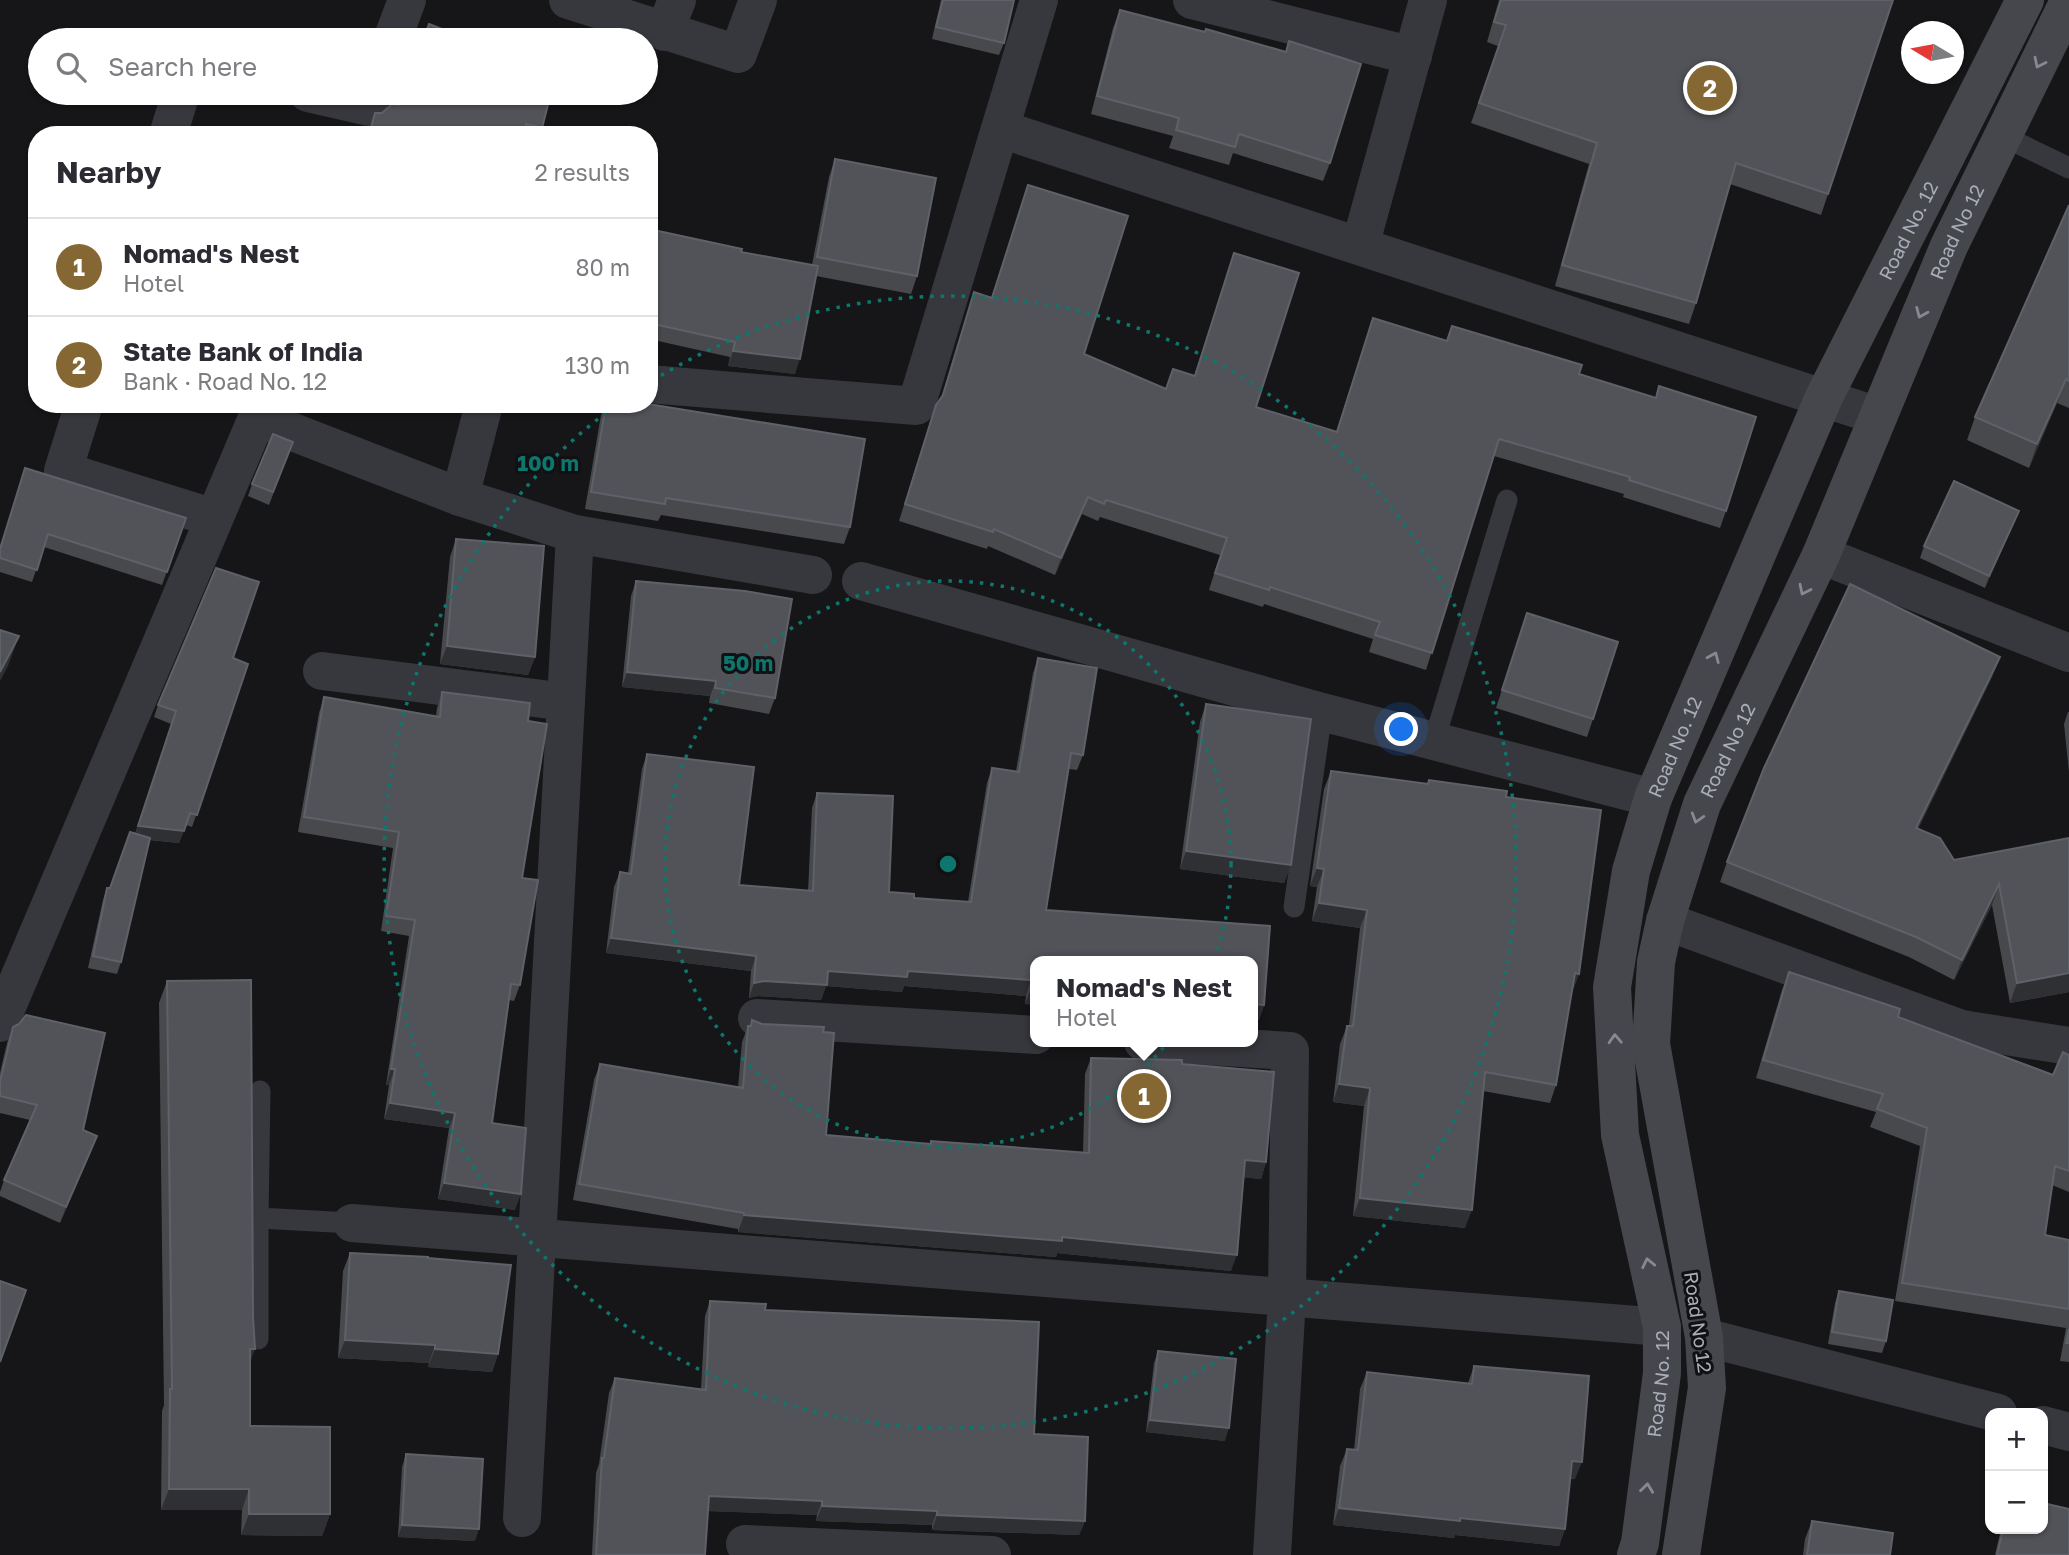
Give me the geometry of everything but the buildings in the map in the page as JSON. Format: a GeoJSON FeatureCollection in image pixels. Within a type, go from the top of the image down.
{"type":"FeatureCollection","features":[{"type":"Feature","properties":{"kind":"main road","name":"Road No. 12"},"geometry":{"type":"LineString","coordinates":[[1636,1555],[1640,1543],[1662,1373],[1662,1327],[1620,1135],[1612,987],[1631,871],[1653,797],[1824,397],[2025,0]]}},
{"type":"Feature","properties":{"kind":"main road","name":"Road No 12"},"geometry":{"type":"LineString","coordinates":[[1681,1555],[1707,1388],[1704,1337],[1651,1044],[1656,962],[1665,921],[1702,804],[1821,555],[1949,246],[2069,1]]}},
{"type":"Feature","properties":{"kind":"street"},"geometry":{"type":"LineString","coordinates":[[397,28],[407,0]]}},
{"type":"Feature","properties":{"kind":"street"},"geometry":{"type":"LineString","coordinates":[[568,0],[671,16],[738,54],[758,0]]}},
{"type":"Feature","properties":{"kind":"street"},"geometry":{"type":"LineString","coordinates":[[658,385],[916,406],[1039,0]]}},
{"type":"Feature","properties":{"kind":"street"},"geometry":{"type":"LineString","coordinates":[[1192,0],[1413,56]]}},
{"type":"Feature","properties":{"kind":"street"},"geometry":{"type":"LineString","coordinates":[[1360,246],[1428,0]]}},
{"type":"Feature","properties":{"kind":"street"},"geometry":{"type":"LineString","coordinates":[[171,126],[177,105]]}},
{"type":"Feature","properties":{"kind":"street"},"geometry":{"type":"LineString","coordinates":[[347,105],[367,111]]}},
{"type":"Feature","properties":{"kind":"street"},"geometry":{"type":"LineString","coordinates":[[1001,129],[1878,416]]}},
{"type":"Feature","properties":{"kind":"street"},"geometry":{"type":"LineString","coordinates":[[81,413],[63,471],[214,517]]}},
{"type":"Feature","properties":{"kind":"street"},"geometry":{"type":"LineString","coordinates":[[0,1023],[258,413]]}},
{"type":"Feature","properties":{"kind":"street"},"geometry":{"type":"LineString","coordinates":[[264,413],[460,497],[575,534],[813,575]]}},
{"type":"Feature","properties":{"kind":"street"},"geometry":{"type":"LineString","coordinates":[[460,497],[483,413]]}},
{"type":"Feature","properties":{"kind":"street"},"geometry":{"type":"LineString","coordinates":[[522,1518],[575,534]]}},
{"type":"Feature","properties":{"kind":"street"},"geometry":{"type":"LineString","coordinates":[[1821,555],[2069,653]]}},
{"type":"Feature","properties":{"kind":"street"},"geometry":{"type":"LineString","coordinates":[[861,582],[1322,712],[1653,797]]}},
{"type":"Feature","properties":{"kind":"street"},"geometry":{"type":"LineString","coordinates":[[322,671],[566,702]]}},
{"type":"Feature","properties":{"kind":"street"},"geometry":{"type":"LineString","coordinates":[[1665,921],[1962,1029],[2069,1046]]}},
{"type":"Feature","properties":{"kind":"street"},"geometry":{"type":"LineString","coordinates":[[757,1018],[1030,1035]]}},
{"type":"Feature","properties":{"kind":"street"},"geometry":{"type":"LineString","coordinates":[[1225,1047],[1290,1051],[1287,1298],[1272,1555]]}},
{"type":"Feature","properties":{"kind":"street"},"geometry":{"type":"LineString","coordinates":[[352,1223],[1662,1327]]}},
{"type":"Feature","properties":{"kind":"street"},"geometry":{"type":"LineString","coordinates":[[1704,1337],[1985,1410]]}},
{"type":"Feature","properties":{"kind":"street"},"geometry":{"type":"LineString","coordinates":[[2048,1426],[2069,1432]]}},
{"type":"Feature","properties":{"kind":"street"},"geometry":{"type":"LineString","coordinates":[[745,1544],[992,1555]]}},
{"type":"Feature","properties":{"kind":"lane"},"geometry":{"type":"LineString","coordinates":[[2003,136],[2069,168]]}},
{"type":"Feature","properties":{"kind":"lane"},"geometry":{"type":"LineString","coordinates":[[1434,741],[1507,500]]}},
{"type":"Feature","properties":{"kind":"lane"},"geometry":{"type":"LineString","coordinates":[[1294,906],[1322,712]]}},
{"type":"Feature","properties":{"kind":"lane"},"geometry":{"type":"LineString","coordinates":[[258,1339],[260,1091]]}},
{"type":"Feature","properties":{"kind":"lane"},"geometry":{"type":"LineString","coordinates":[[258,1217],[352,1223]]}},
{"type":"Feature","properties":{"kind":"place","name":"State Bank of India"},"geometry":{"type":"Point","coordinates":[1710,88]}},
{"type":"Feature","properties":{"kind":"place","name":"Nomad's Nest"},"geometry":{"type":"Point","coordinates":[1144,1096]}}]}
